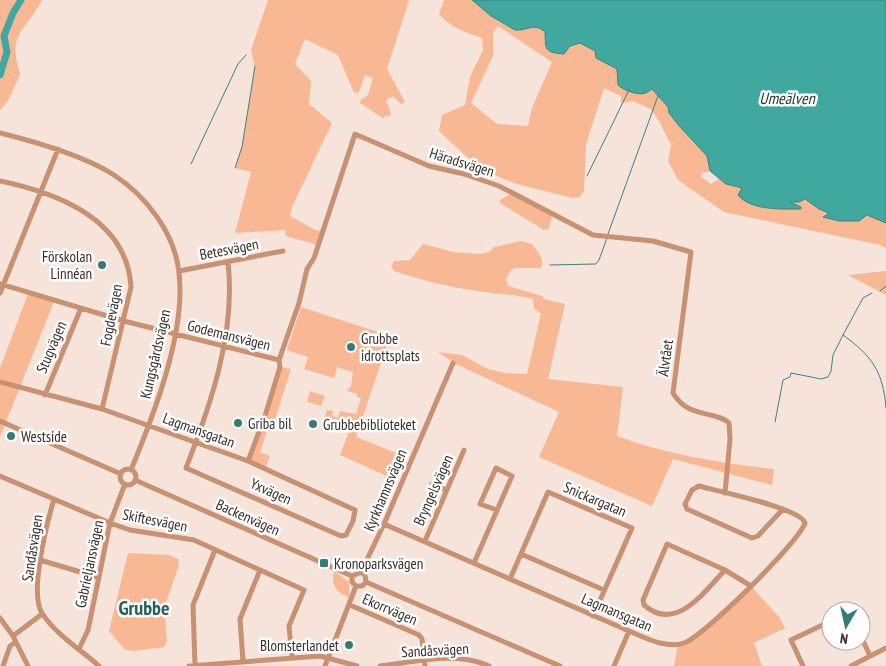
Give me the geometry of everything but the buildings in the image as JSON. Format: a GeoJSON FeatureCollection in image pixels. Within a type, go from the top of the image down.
{"type":"FeatureCollection","features":[{"type":"Feature","properties":{"kind":"street","name":"Kungsgårdsvägen"},"geometry":{"type":"LineString","coordinates":[[0,133],[58,149],[112,173],[146,202],[165,229],[179,271],[178,314],[175,334],[149,426],[131,470]]}},
{"type":"Feature","properties":{"kind":"street","name":"Häradsvägen"},"geometry":{"type":"LineString","coordinates":[[279,360],[355,134],[430,166],[464,174],[499,186],[593,235],[653,241],[691,252]]}},
{"type":"Feature","properties":{"kind":"street"},"geometry":{"type":"LineString","coordinates":[[0,293],[2,284],[58,149]]}},
{"type":"Feature","properties":{"kind":"street","name":"Fogdevägen"},"geometry":{"type":"LineString","coordinates":[[0,181],[40,193],[67,204],[105,226],[121,247],[129,267],[131,287],[102,409]]}},
{"type":"Feature","properties":{"kind":"street","name":"Betesvägen"},"geometry":{"type":"LineString","coordinates":[[179,271],[283,251]]}},
{"type":"Feature","properties":{"kind":"street","name":"Älvtået"},"geometry":{"type":"LineString","coordinates":[[691,252],[673,393],[680,402],[691,409],[706,416],[722,418],[729,423],[725,493]]}},
{"type":"Feature","properties":{"kind":"street"},"geometry":{"type":"LineString","coordinates":[[196,443],[215,381],[223,347],[230,301],[228,262]]}},
{"type":"Feature","properties":{"kind":"street","name":"Godemansvägen"},"geometry":{"type":"LineString","coordinates":[[2,284],[124,321],[279,360]]}},
{"type":"Feature","properties":{"kind":"street","name":"Stugvägen"},"geometry":{"type":"LineString","coordinates":[[44,395],[81,308]]}},
{"type":"Feature","properties":{"kind":"street"},"geometry":{"type":"LineString","coordinates":[[248,461],[265,416],[280,367],[279,360]]}},
{"type":"Feature","properties":{"kind":"street","name":"Kyrkhamnsvägen"},"geometry":{"type":"LineString","coordinates":[[361,572],[384,524],[453,363]]}},
{"type":"Feature","properties":{"kind":"street","name":"Lagmansgatan"},"geometry":{"type":"LineString","coordinates":[[0,382],[102,409],[248,461],[355,510]]}},
{"type":"Feature","properties":{"kind":"street"},"geometry":{"type":"LineString","coordinates":[[0,421],[121,474]]}},
{"type":"Feature","properties":{"kind":"street","name":"Yxvägen"},"geometry":{"type":"LineString","coordinates":[[196,443],[186,468],[341,536],[348,532],[355,510]]}},
{"type":"Feature","properties":{"kind":"street","name":"Bryngelsvägen"},"geometry":{"type":"LineString","coordinates":[[425,540],[464,450]]}},
{"type":"Feature","properties":{"kind":"street"},"geometry":{"type":"LineString","coordinates":[[474,563],[512,476],[496,468],[480,504],[497,510]]}},
{"type":"Feature","properties":{"kind":"street"},"geometry":{"type":"LineString","coordinates":[[125,470],[131,470],[135,473],[135,480],[130,484],[125,484],[121,479],[121,474],[125,470]]}},
{"type":"Feature","properties":{"kind":"street","name":"Skiftesvägen"},"geometry":{"type":"LineString","coordinates":[[0,476],[130,530],[194,540],[304,590],[289,626],[292,657]]}},
{"type":"Feature","properties":{"kind":"street","name":"Backenvägen"},"geometry":{"type":"LineString","coordinates":[[135,480],[352,576]]}},
{"type":"Feature","properties":{"kind":"street","name":"Gabrieljansvägen"},"geometry":{"type":"LineString","coordinates":[[79,649],[88,630],[97,577],[110,523],[125,484]]}},
{"type":"Feature","properties":{"kind":"street"},"geometry":{"type":"LineString","coordinates":[[432,484],[446,490]]}},
{"type":"Feature","properties":{"kind":"street"},"geometry":{"type":"LineString","coordinates":[[696,486],[783,509],[754,538],[686,508],[692,490],[696,486]]}},
{"type":"Feature","properties":{"kind":"street","name":"Snickargatan"},"geometry":{"type":"LineString","coordinates":[[510,579],[548,492],[632,528],[593,616]]}},
{"type":"Feature","properties":{"kind":"street","name":"Sandåsvägen"},"geometry":{"type":"LineString","coordinates":[[42,614],[38,597],[40,560],[54,499]]}},
{"type":"Feature","properties":{"kind":"street","name":"Lagmansgatan"},"geometry":{"type":"LineString","coordinates":[[384,524],[425,540],[629,632],[658,642],[684,643],[702,633],[751,586],[805,523],[802,517],[783,509]]}},
{"type":"Feature","properties":{"kind":"street"},"geometry":{"type":"LineString","coordinates":[[725,570],[686,610],[676,614],[660,614],[644,605],[643,600],[667,544],[725,570],[751,586]]}},
{"type":"Feature","properties":{"kind":"street"},"geometry":{"type":"LineString","coordinates":[[195,666],[193,605],[215,550]]}},
{"type":"Feature","properties":{"kind":"street"},"geometry":{"type":"LineString","coordinates":[[521,554],[604,590]]}},
{"type":"Feature","properties":{"kind":"street"},"geometry":{"type":"LineString","coordinates":[[40,560],[97,577]]}},
{"type":"Feature","properties":{"kind":"street"},"geometry":{"type":"LineString","coordinates":[[243,661],[240,619],[260,570]]}},
{"type":"Feature","properties":{"kind":"street"},"geometry":{"type":"LineString","coordinates":[[361,572],[365,575],[366,582],[362,586],[356,586],[352,582],[352,576],[361,572]]}},
{"type":"Feature","properties":{"kind":"street"},"geometry":{"type":"LineString","coordinates":[[366,582],[560,666]]}},
{"type":"Feature","properties":{"kind":"street"},"geometry":{"type":"LineString","coordinates":[[325,666],[356,586]]}},
{"type":"Feature","properties":{"kind":"street","name":"Ekorrvägen"},"geometry":{"type":"LineString","coordinates":[[350,605],[419,634],[422,639],[425,664]]}},
{"type":"Feature","properties":{"kind":"street"},"geometry":{"type":"LineString","coordinates":[[13,636],[42,614],[99,666]]}},
{"type":"Feature","properties":{"kind":"street"},"geometry":{"type":"LineString","coordinates":[[0,618],[13,636],[28,666]]}},
{"type":"Feature","properties":{"kind":"street"},"geometry":{"type":"LineString","coordinates":[[803,666],[791,640],[821,626]]}},
{"type":"Feature","properties":{"kind":"street"},"geometry":{"type":"LineString","coordinates":[[614,666],[629,632]]}},
{"type":"Feature","properties":{"kind":"street"},"geometry":{"type":"LineString","coordinates":[[3,666],[10,646],[16,642]]}},
{"type":"Feature","properties":{"kind":"street"},"geometry":{"type":"LineString","coordinates":[[851,666],[886,648]]}},
{"type":"Feature","properties":{"kind":"street"},"geometry":{"type":"LineString","coordinates":[[868,651],[870,656]]}},
{"type":"Feature","properties":{"kind":"street"},"geometry":{"type":"LineString","coordinates":[[189,666],[320,656],[340,663],[357,666]]}},
{"type":"Feature","properties":{"kind":"street"},"geometry":{"type":"LineString","coordinates":[[275,659],[276,666]]}},
{"type":"Feature","properties":{"kind":"street"},"geometry":{"type":"LineString","coordinates":[[470,659],[471,666]]}},
{"type":"Feature","properties":{"kind":"street","name":"Sandåsvägen"},"geometry":{"type":"LineString","coordinates":[[380,666],[470,659],[489,666]]}},
{"type":"Feature","properties":{"kind":"shaded area"},"geometry":{"type":"Polygon","coordinates":[[[0,0],[42,0],[17,40],[16,49],[20,74],[8,101],[0,110],[0,0]]]}},
{"type":"Feature","properties":{"kind":"shaded area"},"geometry":{"type":"Polygon","coordinates":[[[268,0],[409,0],[387,69],[405,102],[401,104],[394,97],[388,98],[386,101],[391,113],[389,117],[385,115],[384,119],[360,103],[368,95],[373,78],[365,75],[359,92],[354,93],[338,55],[305,39],[295,64],[311,81],[309,104],[332,123],[292,207],[290,216],[317,231],[323,229],[318,245],[286,236],[285,230],[235,233],[251,172],[235,168],[242,147],[255,66],[251,50],[268,0]]]}},
{"type":"Feature","properties":{"kind":"shaded area"},"geometry":{"type":"Polygon","coordinates":[[[444,0],[472,0],[497,20],[515,30],[536,26],[545,32],[544,41],[555,54],[564,54],[570,46],[580,43],[595,51],[597,58],[617,69],[618,85],[639,94],[646,93],[652,89],[668,107],[684,132],[707,156],[710,171],[702,173],[701,177],[711,184],[719,179],[726,184],[742,188],[740,197],[761,207],[801,209],[801,207],[790,201],[799,202],[805,199],[819,209],[829,213],[823,215],[861,220],[867,215],[886,223],[886,248],[880,245],[724,212],[678,180],[668,161],[671,145],[651,109],[633,101],[621,103],[621,96],[604,88],[586,144],[584,191],[580,197],[573,198],[517,184],[481,170],[439,131],[442,115],[465,105],[470,77],[483,50],[482,38],[453,26],[439,14],[444,0]],[[498,26],[493,33],[493,56],[471,103],[497,124],[528,126],[532,108],[552,62],[498,26]]]}},
{"type":"Feature","properties":{"kind":"shaded area"},"geometry":{"type":"Polygon","coordinates":[[[510,194],[552,215],[549,229],[544,230],[500,203],[500,200],[510,194]]]}},
{"type":"Feature","properties":{"kind":"shaded area"},"geometry":{"type":"Polygon","coordinates":[[[522,241],[532,244],[541,258],[542,265],[541,268],[516,268],[511,270],[506,279],[508,286],[542,296],[544,299],[565,304],[548,379],[623,387],[617,436],[636,443],[695,457],[774,469],[772,485],[673,459],[652,506],[539,457],[559,412],[454,363],[438,352],[462,355],[488,369],[505,373],[527,374],[541,313],[534,309],[533,299],[435,283],[394,271],[391,266],[394,261],[410,260],[423,244],[453,252],[481,254],[489,252],[494,247],[522,241]]]}},
{"type":"Feature","properties":{"kind":"shaded area"},"geometry":{"type":"Polygon","coordinates":[[[886,271],[886,295],[848,275],[886,271]]]}},
{"type":"Feature","properties":{"kind":"shaded area"},"geometry":{"type":"Polygon","coordinates":[[[29,291],[55,299],[0,437],[0,368],[29,291]]]}},
{"type":"Feature","properties":{"kind":"shaded area"},"geometry":{"type":"Polygon","coordinates":[[[301,307],[390,336],[356,437],[396,453],[387,476],[340,455],[352,423],[343,421],[341,426],[327,422],[326,426],[322,425],[327,410],[333,411],[332,416],[338,418],[340,411],[356,414],[361,398],[357,397],[357,394],[347,391],[351,386],[353,372],[337,367],[334,378],[304,369],[308,357],[287,350],[301,307]]]}},
{"type":"Feature","properties":{"kind":"shaded area"},"geometry":{"type":"Polygon","coordinates":[[[280,367],[291,369],[271,432],[267,431],[260,452],[270,456],[265,468],[248,461],[280,367]]]}},
{"type":"Feature","properties":{"kind":"shaded area"},"geometry":{"type":"Polygon","coordinates":[[[310,391],[325,396],[321,406],[307,402],[310,391]]]}},
{"type":"Feature","properties":{"kind":"shaded area"},"geometry":{"type":"Polygon","coordinates":[[[128,553],[169,555],[178,559],[179,565],[164,608],[167,641],[164,647],[133,651],[124,649],[109,631],[128,553]]]}},
{"type":"Feature","properties":{"kind":"shaded area"},"geometry":{"type":"Polygon","coordinates":[[[334,571],[349,582],[349,598],[334,585],[334,571]]]}},
{"type":"Feature","properties":{"kind":"shaded area"},"geometry":{"type":"Polygon","coordinates":[[[751,586],[779,617],[785,628],[754,643],[762,666],[674,666],[678,644],[691,640],[751,586]]]}},
{"type":"Feature","properties":{"kind":"water","name":"Umeälven"},"geometry":{"type":"Polygon","coordinates":[[[472,0],[886,0],[886,223],[867,215],[859,221],[839,221],[823,217],[829,213],[819,209],[805,199],[799,202],[790,202],[801,207],[801,209],[768,208],[751,204],[738,195],[742,188],[726,184],[710,171],[707,156],[680,127],[669,113],[668,107],[652,89],[646,93],[639,94],[623,89],[618,85],[617,69],[596,58],[595,51],[580,43],[570,46],[564,54],[553,53],[547,49],[545,32],[541,29],[534,27],[515,30],[491,16],[472,0]]]}},
{"type":"Feature","properties":{"kind":"waterway"},"geometry":{"type":"LineString","coordinates":[[0,75],[7,52],[4,36],[13,13],[21,0]]}},
{"type":"Feature","properties":{"kind":"waterway"},"geometry":{"type":"LineString","coordinates":[[191,164],[238,64],[246,55]]}},
{"type":"Feature","properties":{"kind":"waterway"},"geometry":{"type":"LineString","coordinates":[[235,168],[242,147],[255,66]]}},
{"type":"Feature","properties":{"kind":"waterway"},"geometry":{"type":"LineString","coordinates":[[587,176],[629,90]]}},
{"type":"Feature","properties":{"kind":"waterway"},"geometry":{"type":"LineString","coordinates":[[608,234],[658,96]]}},
{"type":"Feature","properties":{"kind":"waterway"},"geometry":{"type":"LineString","coordinates":[[550,265],[596,264],[607,238]]}},
{"type":"Feature","properties":{"kind":"waterway"},"geometry":{"type":"LineString","coordinates":[[880,291],[886,286]]}},
{"type":"Feature","properties":{"kind":"waterway"},"geometry":{"type":"LineString","coordinates":[[775,422],[783,380],[790,377],[791,373],[821,379],[828,377],[831,371],[833,355],[843,335],[863,298],[872,293]]}},
{"type":"Feature","properties":{"kind":"waterway"},"geometry":{"type":"LineString","coordinates":[[843,335],[862,350],[879,374],[886,408]]}},
{"type":"Feature","properties":{"kind":"place","name":"Förskolan Linnéan"},"geometry":{"type":"Point","coordinates":[102,265]}},
{"type":"Feature","properties":{"kind":"place","name":"Grubbe idrottsplats"},"geometry":{"type":"Point","coordinates":[351,347]}},
{"type":"Feature","properties":{"kind":"place","name":"Griba bil"},"geometry":{"type":"Point","coordinates":[238,423]}},
{"type":"Feature","properties":{"kind":"place","name":"Grubbebiblioteket"},"geometry":{"type":"Point","coordinates":[313,424]}},
{"type":"Feature","properties":{"kind":"place","name":"Westside"},"geometry":{"type":"Point","coordinates":[11,436]}},
{"type":"Feature","properties":{"kind":"place","name":"Kronoparksvägen"},"geometry":{"type":"Point","coordinates":[324,563]}},
{"type":"Feature","properties":{"kind":"place","name":"Blomsterlandet"},"geometry":{"type":"Point","coordinates":[349,645]}},
{"type":"Feature","properties":{"kind":"district","name":"Grubbe"},"geometry":{"type":"Point","coordinates":[144,608]}}]}
